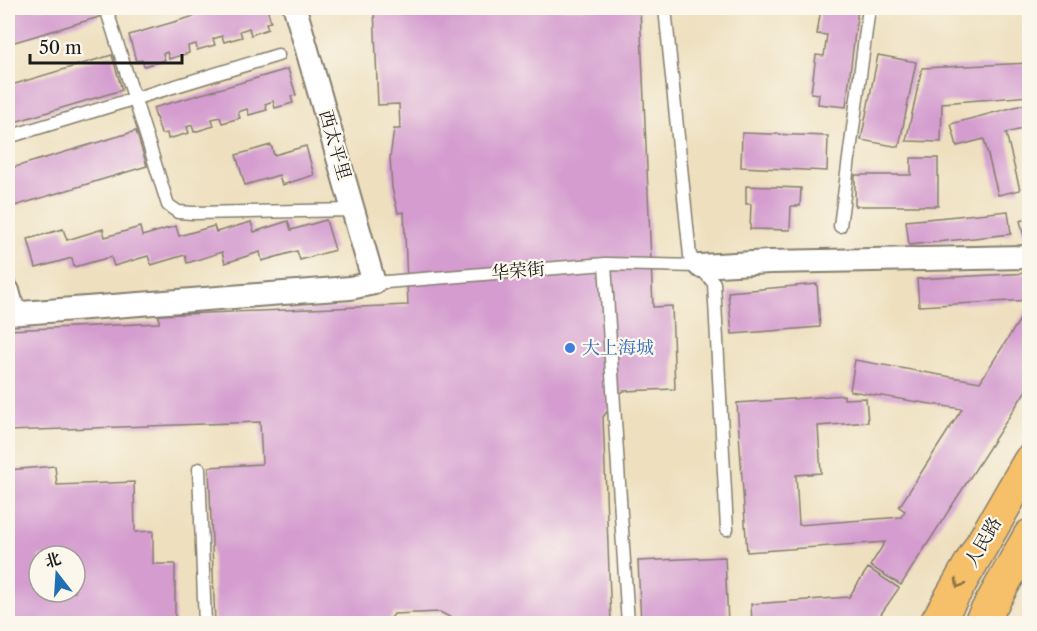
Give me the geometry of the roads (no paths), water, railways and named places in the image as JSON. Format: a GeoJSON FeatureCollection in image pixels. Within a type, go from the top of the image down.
{"type":"FeatureCollection","features":[{"type":"Feature","properties":{"kind":"main road","name":"人民路"},"geometry":{"type":"LineString","coordinates":[[936,624],[1029,461]]}},
{"type":"Feature","properties":{"kind":"main road","name":"人民路"},"geometry":{"type":"LineString","coordinates":[[980,624],[1029,536]]}},
{"type":"Feature","properties":{"kind":"street","name":"西太平里"},"geometry":{"type":"LineString","coordinates":[[296,8],[374,283]]}},
{"type":"Feature","properties":{"kind":"street","name":"华荣街"},"geometry":{"type":"LineString","coordinates":[[700,266],[1029,257]]}},
{"type":"Feature","properties":{"kind":"street","name":"华荣街"},"geometry":{"type":"LineString","coordinates":[[11,314],[350,288],[374,283]]}},
{"type":"Feature","properties":{"kind":"street"},"geometry":{"type":"LineString","coordinates":[[8,291],[11,314]]}},
{"type":"Feature","properties":{"kind":"lane"},"geometry":{"type":"LineString","coordinates":[[106,8],[168,205],[178,212],[354,210]]}},
{"type":"Feature","properties":{"kind":"lane"},"geometry":{"type":"LineString","coordinates":[[665,8],[690,256],[714,283],[727,529]]}},
{"type":"Feature","properties":{"kind":"lane"},"geometry":{"type":"LineString","coordinates":[[840,226],[869,8]]}},
{"type":"Feature","properties":{"kind":"lane"},"geometry":{"type":"LineString","coordinates":[[8,137],[278,55]]}},
{"type":"Feature","properties":{"kind":"lane"},"geometry":{"type":"LineString","coordinates":[[605,264],[628,624]]}},
{"type":"Feature","properties":{"kind":"lane","name":"华荣街"},"geometry":{"type":"LineString","coordinates":[[374,283],[605,264],[700,266]]}},
{"type":"Feature","properties":{"kind":"lane"},"geometry":{"type":"LineString","coordinates":[[199,469],[205,624]]}},
{"type":"Feature","properties":{"kind":"place","name":"大上海城"},"geometry":{"type":"Point","coordinates":[570,348]}}]}
